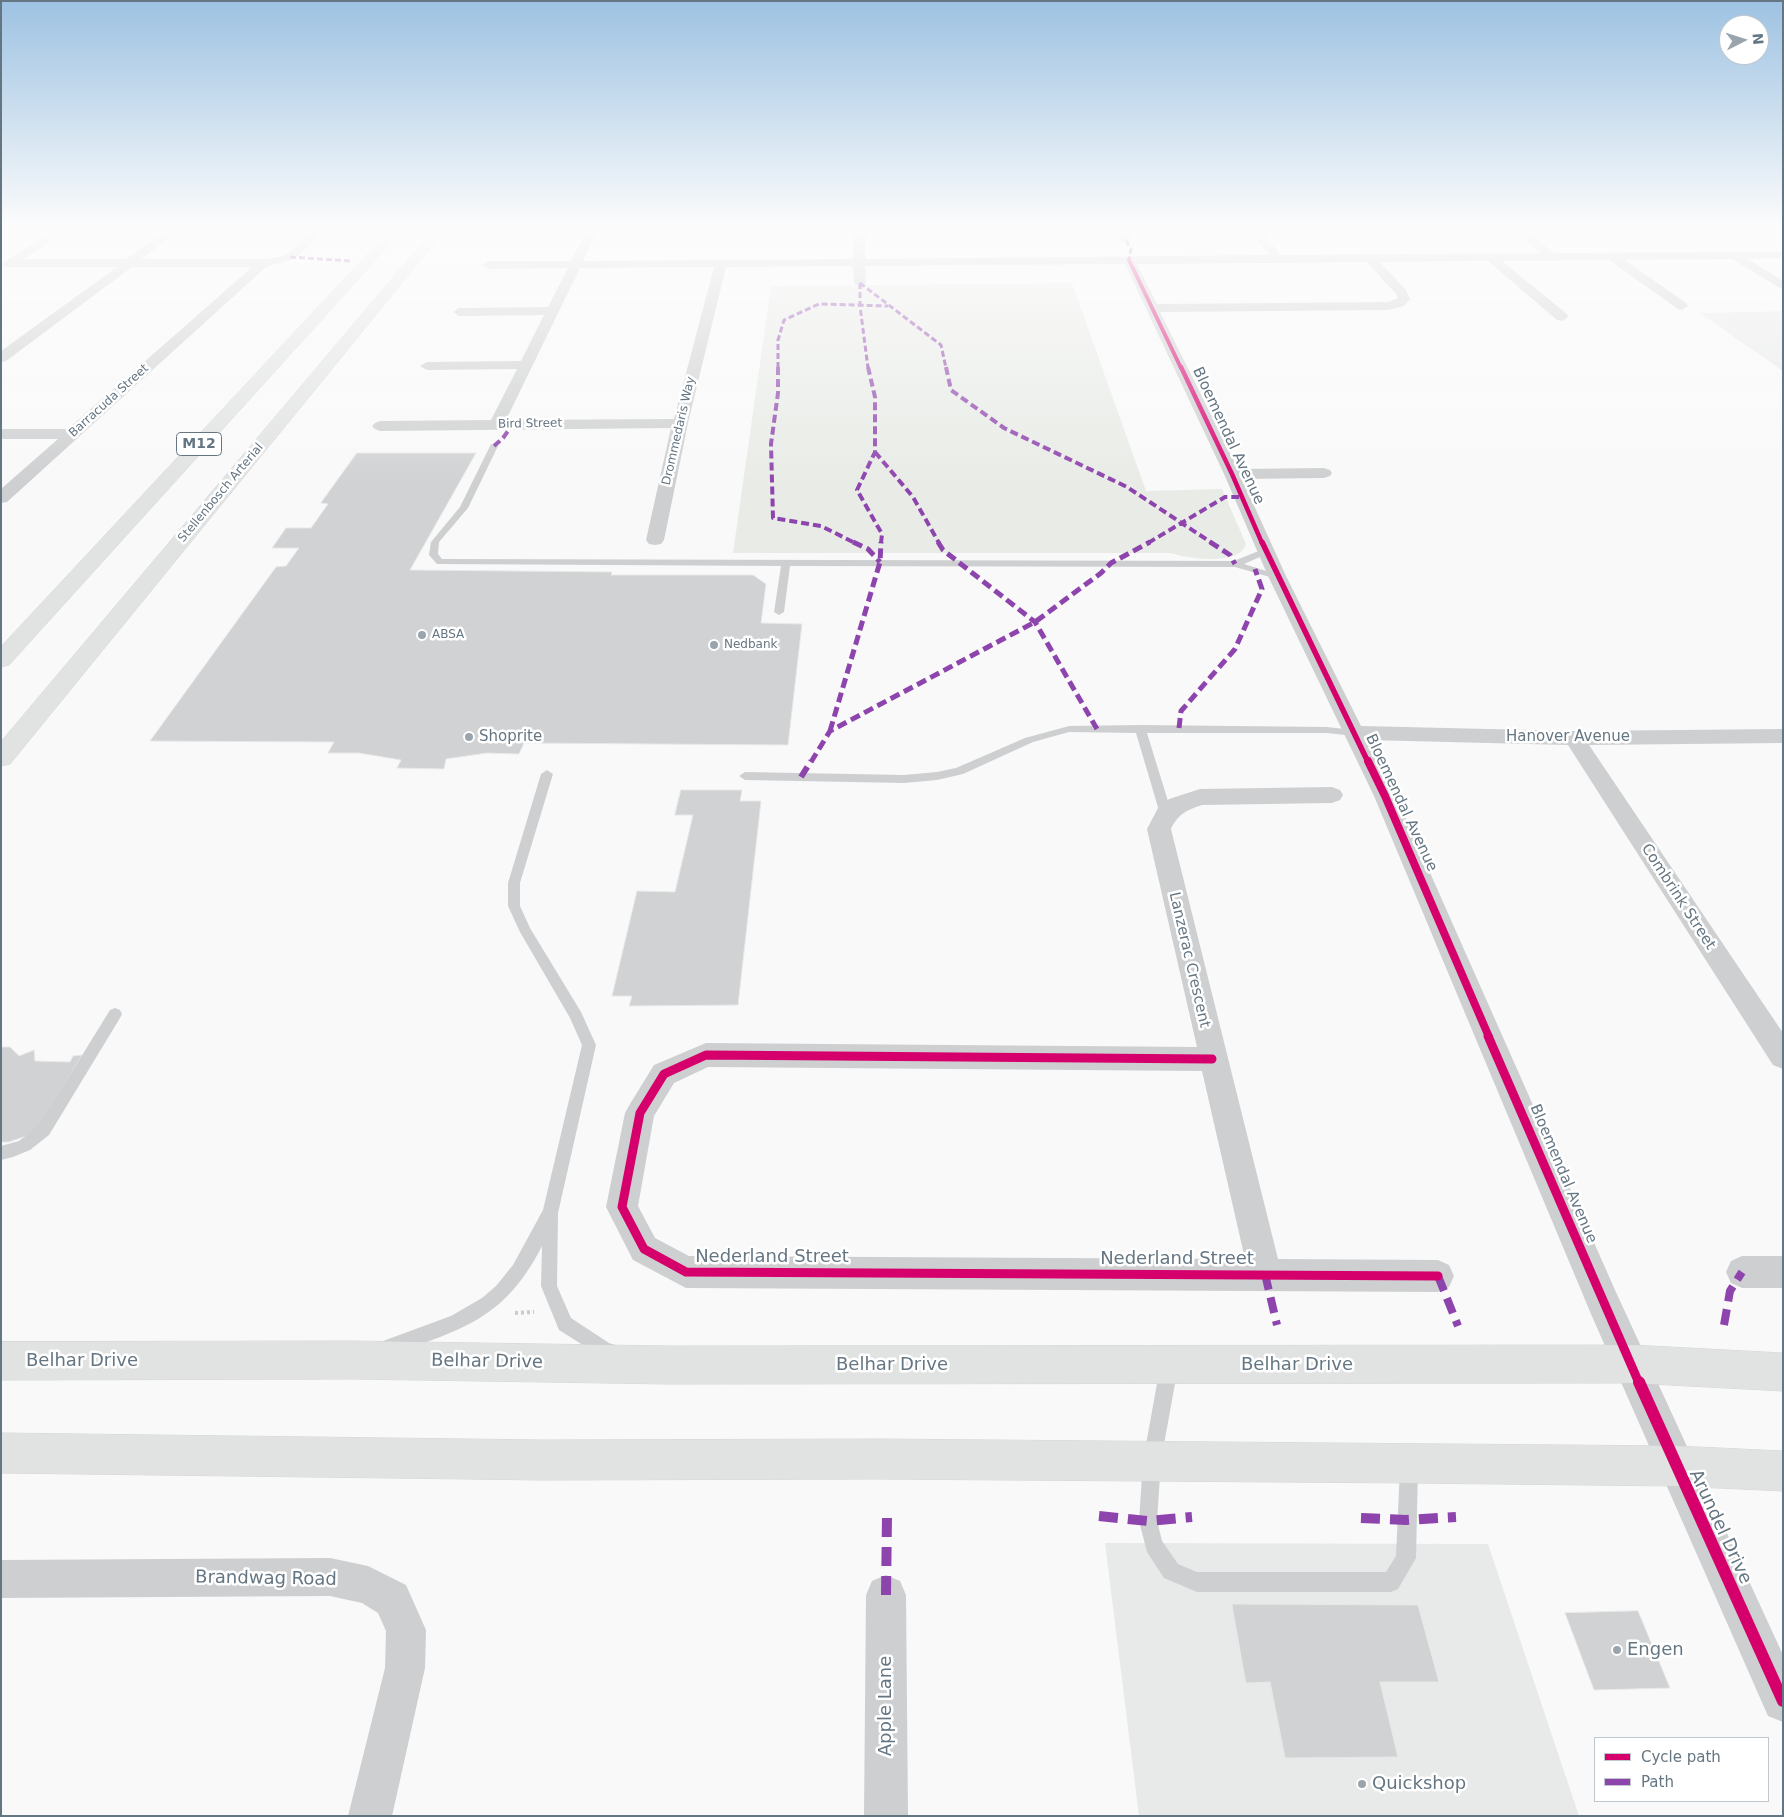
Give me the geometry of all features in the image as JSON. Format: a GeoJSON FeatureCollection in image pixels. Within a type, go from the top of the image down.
{"type":"FeatureCollection","features":[{"type":"Feature","properties":{"kind":"main road","name":"M12"},"geometry":{"type":"LineString","coordinates":[[1,660],[320,314]]}},
{"type":"Feature","properties":{"kind":"main road","name":"Stellenbosch Arterial"},"geometry":{"type":"LineString","coordinates":[[1,758],[370,314]]}},
{"type":"Feature","properties":{"kind":"main road","name":"Belhar Drive"},"geometry":{"type":"LineString","coordinates":[[1,1361],[352,1360],[669,1365],[1632,1364],[1783,1372]]}},
{"type":"Feature","properties":{"kind":"main road"},"geometry":{"type":"LineString","coordinates":[[1,1453],[543,1460],[1410,1463],[1676,1466],[1783,1471]]}},
{"type":"Feature","properties":{"kind":"street"},"geometry":{"type":"LineString","coordinates":[[1,358],[61,314]]}},
{"type":"Feature","properties":{"kind":"street","name":"Barracuda Street"},"geometry":{"type":"LineString","coordinates":[[1,498],[207,314]]}},
{"type":"Feature","properties":{"kind":"street"},"geometry":{"type":"LineString","coordinates":[[497,424],[551,314]]}},
{"type":"Feature","properties":{"kind":"street","name":"Drommedaris Way"},"geometry":{"type":"LineString","coordinates":[[655,540],[680,423],[708,314]]}},
{"type":"Feature","properties":{"kind":"street","name":"Bloemendal Avenue"},"geometry":{"type":"LineString","coordinates":[[1155,314],[1232,474],[1277,576],[1385,796],[1599,1293],[1632,1364]]}},
{"type":"Feature","properties":{"kind":"street"},"geometry":{"type":"LineString","coordinates":[[1558,314],[1562,317]]}},
{"type":"Feature","properties":{"kind":"street"},"geometry":{"type":"LineString","coordinates":[[427,366],[526,365]]}},
{"type":"Feature","properties":{"kind":"street","name":"Bird Street"},"geometry":{"type":"LineString","coordinates":[[380,426],[680,423]]}},
{"type":"Feature","properties":{"kind":"street"},"geometry":{"type":"LineString","coordinates":[[1,434],[73,434]]}},
{"type":"Feature","properties":{"kind":"street","name":"Bloemendal Avenue"},"geometry":{"type":"LineString","coordinates":[[1232,474],[1324,473]]}},
{"type":"Feature","properties":{"kind":"street","name":"Hanover Avenue"},"geometry":{"type":"LineString","coordinates":[[1354,733],[1779,740]]}},
{"type":"Feature","properties":{"kind":"street","name":"Combrink Street"},"geometry":{"type":"LineString","coordinates":[[1574,738],[1783,1057]]}},
{"type":"Feature","properties":{"kind":"street"},"geometry":{"type":"LineString","coordinates":[[1166,814],[1177,805],[1200,797],[1332,795]]}},
{"type":"Feature","properties":{"kind":"street","name":"Lanzerac Crescent"},"geometry":{"type":"LineString","coordinates":[[1166,814],[1158,829],[1265,1274]]}},
{"type":"Feature","properties":{"kind":"street","name":"Nederland Street"},"geometry":{"type":"LineString","coordinates":[[1212,1059],[706,1055],[664,1074],[640,1113],[622,1207],[644,1249],[686,1272],[1438,1276]]}},
{"type":"Feature","properties":{"kind":"street"},"geometry":{"type":"LineString","coordinates":[[1742,1272],[1783,1272]]}},
{"type":"Feature","properties":{"kind":"street","name":"Arundel Drive"},"geometry":{"type":"LineString","coordinates":[[1632,1364],[1676,1466],[1783,1700]]}},
{"type":"Feature","properties":{"kind":"street","name":"Brandwag Road"},"geometry":{"type":"LineString","coordinates":[[1,1579],[330,1577],[368,1585],[392,1599],[406,1630],[405,1668],[370,1816]]}},
{"type":"Feature","properties":{"kind":"street","name":"Apple Lane"},"geometry":{"type":"LineString","coordinates":[[886,1596],[886,1816]]}},
{"type":"Feature","properties":{"kind":"lane"},"geometry":{"type":"LineString","coordinates":[[494,446],[464,508],[435,542],[432,555],[440,562],[1235,564],[1277,576]]}},
{"type":"Feature","properties":{"kind":"lane"},"geometry":{"type":"LineString","coordinates":[[1235,564],[1266,551]]}},
{"type":"Feature","properties":{"kind":"lane"},"geometry":{"type":"LineString","coordinates":[[779,612],[786,562]]}},
{"type":"Feature","properties":{"kind":"lane"},"geometry":{"type":"LineString","coordinates":[[1140,728],[1166,814]]}},
{"type":"Feature","properties":{"kind":"lane"},"geometry":{"type":"LineString","coordinates":[[745,776],[904,779],[937,776],[959,771],[1052,733],[1069,729],[1326,730],[1354,733]]}},
{"type":"Feature","properties":{"kind":"lane"},"geometry":{"type":"LineString","coordinates":[[547,774],[514,883],[514,906],[524,929],[576,1016],[589,1045],[550,1213],[549,1286],[565,1324],[605,1350],[669,1365]]}},
{"type":"Feature","properties":{"kind":"lane"},"geometry":{"type":"LineString","coordinates":[[1,1153],[8,1153],[30,1144],[44,1130],[115,1014]]}},
{"type":"Feature","properties":{"kind":"lane"},"geometry":{"type":"LineString","coordinates":[[352,1360],[456,1323],[490,1303],[514,1278],[550,1213]]}},
{"type":"Feature","properties":{"kind":"lane"},"geometry":{"type":"LineString","coordinates":[[1169,1364],[1152,1461],[1148,1521],[1154,1545],[1171,1571],[1197,1582],[1391,1582],[1406,1558],[1406,1520],[1410,1463]]}},
{"type":"Feature","properties":{"kind":"path"},"geometry":{"type":"LineString","coordinates":[[512,1314],[535,1312]]}},
{"type":"Feature","properties":{"kind":"shaded area"},"geometry":{"type":"Polygon","coordinates":[[[767,314],[1083,314],[1146,491],[1222,489],[1246,544],[1242,551],[1234,556],[1213,559],[1201,559],[1171,553],[733,553],[767,314]]]}},
{"type":"Feature","properties":{"kind":"shaded area"},"geometry":{"type":"Polygon","coordinates":[[[1701,314],[1783,314],[1783,371],[1701,314]]]}},
{"type":"Feature","properties":{"kind":"shaded area"},"geometry":{"type":"Polygon","coordinates":[[[1105,1543],[1488,1544],[1579,1816],[1139,1816],[1105,1543]]]}},
{"type":"Feature","properties":{"kind":"building"},"geometry":{"type":"Polygon","coordinates":[[[357,453],[476,453],[410,570],[612,572],[611,575],[753,575],[766,584],[761,623],[802,624],[788,745],[524,743],[519,754],[487,753],[446,759],[444,769],[397,768],[401,760],[359,753],[328,753],[334,742],[150,741],[276,567],[286,566],[299,548],[272,548],[286,528],[311,528],[328,504],[321,503],[357,453]]]}},
{"type":"Feature","properties":{"kind":"building"},"geometry":{"type":"Polygon","coordinates":[[[681,790],[742,790],[740,801],[761,801],[738,1005],[629,1006],[632,996],[612,996],[637,891],[675,892],[693,815],[675,815],[681,790]]]}},
{"type":"Feature","properties":{"kind":"building"},"geometry":{"type":"Polygon","coordinates":[[[1,1047],[10,1047],[19,1056],[34,1050],[35,1061],[70,1062],[73,1056],[82,1055],[41,1124],[29,1135],[9,1142],[1,1142],[1,1047]]]}},
{"type":"Feature","properties":{"kind":"building"},"geometry":{"type":"Polygon","coordinates":[[[1232,1604],[1418,1605],[1439,1682],[1380,1682],[1398,1757],[1285,1758],[1270,1682],[1246,1683],[1232,1604]]]}},
{"type":"Feature","properties":{"kind":"building","name":"Engen"},"geometry":{"type":"Polygon","coordinates":[[[1638,1611],[1670,1688],[1594,1690],[1565,1613],[1638,1611]]]}},
{"type":"Feature","properties":{"kind":"marked path"},"geometry":{"type":"LineString","coordinates":[[798,314],[784,320],[778,340],[778,393],[771,444],[773,518],[821,526],[868,549],[880,562]]}},
{"type":"Feature","properties":{"kind":"marked path"},"geometry":{"type":"LineString","coordinates":[[830,731],[880,562],[882,534],[857,490],[875,452],[875,397],[866,360],[861,314]]}},
{"type":"Feature","properties":{"kind":"marked path"},"geometry":{"type":"LineString","coordinates":[[899,314],[941,345],[951,390],[1004,428],[1127,487],[1230,555],[1235,564]]}},
{"type":"Feature","properties":{"kind":"marked path"},"geometry":{"type":"LineString","coordinates":[[494,446],[503,438],[513,424]]}},
{"type":"Feature","properties":{"kind":"marked path"},"geometry":{"type":"LineString","coordinates":[[875,452],[913,497],[943,550],[1035,622],[1097,729]]}},
{"type":"Feature","properties":{"kind":"marked path"},"geometry":{"type":"LineString","coordinates":[[801,777],[830,731],[1035,622],[1101,573],[1111,563],[1184,523],[1225,497],[1242,497]]}},
{"type":"Feature","properties":{"kind":"marked path"},"geometry":{"type":"LineString","coordinates":[[1179,728],[1181,711],[1235,649],[1262,589],[1255,569]]}},
{"type":"Feature","properties":{"kind":"marked path"},"geometry":{"type":"LineString","coordinates":[[1724,1325],[1730,1291],[1742,1272]]}},
{"type":"Feature","properties":{"kind":"marked path"},"geometry":{"type":"LineString","coordinates":[[1265,1274],[1277,1325]]}},
{"type":"Feature","properties":{"kind":"marked path"},"geometry":{"type":"LineString","coordinates":[[1438,1276],[1458,1326]]}},
{"type":"Feature","properties":{"kind":"marked path"},"geometry":{"type":"LineString","coordinates":[[886,1595],[887,1516]]}},
{"type":"Feature","properties":{"kind":"marked path"},"geometry":{"type":"LineString","coordinates":[[1099,1516],[1148,1521],[1192,1517]]}},
{"type":"Feature","properties":{"kind":"marked path"},"geometry":{"type":"LineString","coordinates":[[1361,1518],[1406,1520],[1456,1517]]}},
{"type":"Feature","properties":{"kind":"cycle path"},"geometry":{"type":"LineString","coordinates":[[1155,314],[1232,474],[1277,576],[1385,796],[1603,1302],[1783,1701]]}},
{"type":"Feature","properties":{"kind":"cycle path"},"geometry":{"type":"LineString","coordinates":[[1212,1059],[706,1055],[664,1074],[640,1113],[622,1207],[644,1249],[686,1272],[1438,1276]]}},
{"type":"Feature","properties":{"kind":"place","name":"ABSA"},"geometry":{"type":"Point","coordinates":[422,635]}},
{"type":"Feature","properties":{"kind":"place","name":"Nedbank"},"geometry":{"type":"Point","coordinates":[714,645]}},
{"type":"Feature","properties":{"kind":"place","name":"Shoprite"},"geometry":{"type":"Point","coordinates":[469,737]}},
{"type":"Feature","properties":{"kind":"place","name":"Engen"},"geometry":{"type":"Point","coordinates":[1617,1650]}},
{"type":"Feature","properties":{"kind":"place","name":"Quickshop"},"geometry":{"type":"Point","coordinates":[1362,1784]}}]}
